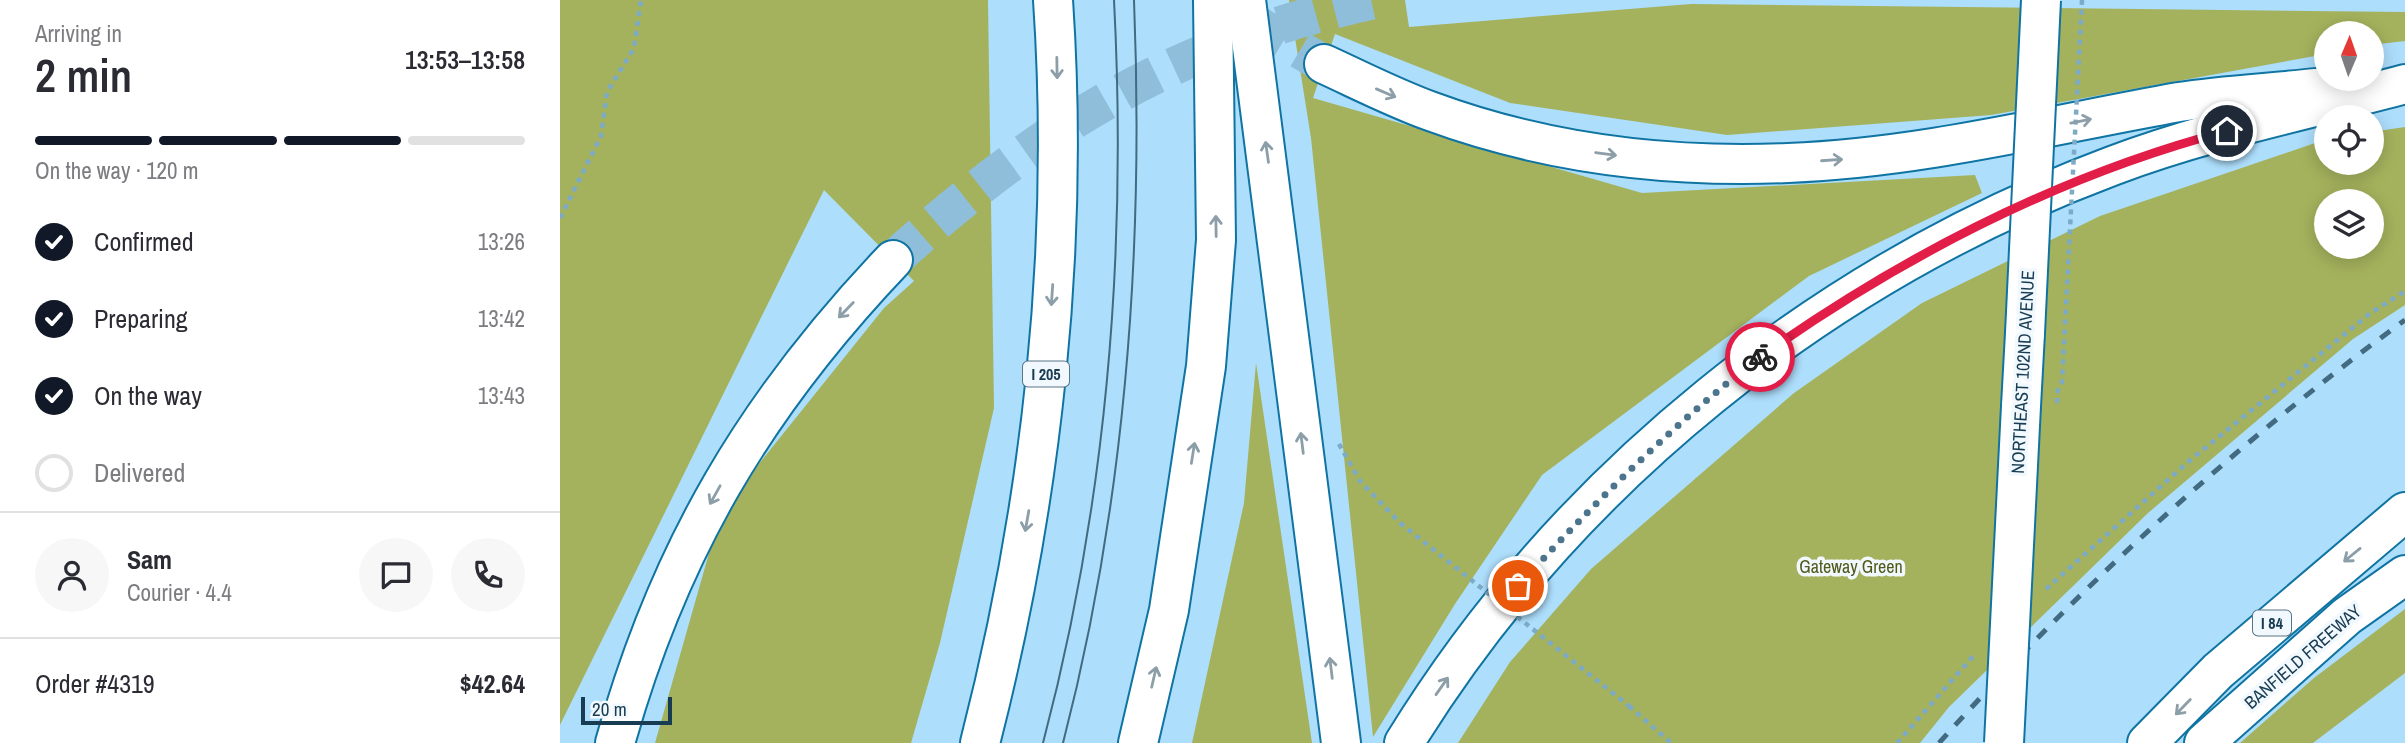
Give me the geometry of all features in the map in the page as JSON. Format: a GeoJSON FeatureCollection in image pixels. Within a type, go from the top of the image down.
{"type":"FeatureCollection","features":[{"type":"Feature","properties":{"kind":"main road","name":"I 205"},"geometry":{"type":"LineString","coordinates":[[980,743],[1018,573],[1038,454],[1046,377],[1058,156],[1053,0]]}},
{"type":"Feature","properties":{"kind":"main road"},"geometry":{"type":"LineString","coordinates":[[1138,743],[1169,610],[1206,366],[1216,240],[1213,0]]}},
{"type":"Feature","properties":{"kind":"main road"},"geometry":{"type":"LineString","coordinates":[[1246,0],[1280,244],[1340,740]]}},
{"type":"Feature","properties":{"kind":"main road","name":"NORTHEAST 102ND AVENUE"},"geometry":{"type":"LineString","coordinates":[[2004,743],[2041,0]]}},
{"type":"Feature","properties":{"kind":"main road"},"geometry":{"type":"LineString","coordinates":[[1324,64],[1429,111],[1494,131],[1599,154],[1722,164],[1852,159],[1990,139],[2182,102],[2405,79]]}},
{"type":"Feature","properties":{"kind":"main road"},"geometry":{"type":"LineString","coordinates":[[1404,743],[1465,653],[1518,586],[1577,522],[1636,462],[1695,408],[1819,316],[1933,247],[1991,218],[2113,165],[2177,144],[2405,85]]}},
{"type":"Feature","properties":{"kind":"main road"},"geometry":{"type":"LineString","coordinates":[[615,743],[655,620],[714,494],[751,433],[793,374],[838,318],[893,260]]}},
{"type":"Feature","properties":{"kind":"main road","name":"I 84"},"geometry":{"type":"LineString","coordinates":[[2147,743],[2218,671],[2405,512]]}},
{"type":"Feature","properties":{"kind":"main road","name":"BANFIELD FREEWAY"},"geometry":{"type":"LineString","coordinates":[[2204,743],[2347,616],[2405,575]]}},
{"type":"Feature","properties":{"kind":"path"},"geometry":{"type":"LineString","coordinates":[[560,218],[601,136],[607,92],[634,48],[640,0]]}},
{"type":"Feature","properties":{"kind":"path","name":"NORTHEAST 102ND AVENUE"},"geometry":{"type":"LineString","coordinates":[[2058,388],[2062,382],[2082,0]]}},
{"type":"Feature","properties":{"kind":"path"},"geometry":{"type":"LineString","coordinates":[[2043,592],[2188,462],[2368,315],[2405,291]]}},
{"type":"Feature","properties":{"kind":"path"},"geometry":{"type":"LineString","coordinates":[[1400,523],[1629,706],[1671,743]]}},
{"type":"Feature","properties":{"kind":"path"},"geometry":{"type":"LineString","coordinates":[[1897,743],[1980,647]]}},
{"type":"Feature","properties":{"kind":"green space"},"geometry":{"type":"Polygon","coordinates":[[[560,0],[988,0],[994,408],[940,643],[911,743],[655,743],[721,511],[884,308],[914,281],[824,190],[560,725],[560,0]]]}},
{"type":"Feature","properties":{"kind":"green space"},"geometry":{"type":"Polygon","coordinates":[[[1289,0],[1405,0],[1409,27],[1691,4],[2405,12],[2405,41],[2384,43],[2384,21],[2314,21],[2314,56],[1991,115],[1727,135],[1510,103],[1335,34],[1313,98],[1642,193],[1975,175],[1982,193],[1809,276],[1542,475],[1455,604],[1373,737],[1311,138],[1289,0]]]}},
{"type":"Feature","properties":{"kind":"green space","name":"Gateway Green"},"geometry":{"type":"Polygon","coordinates":[[[2405,127],[2405,305],[2353,339],[2148,513],[1949,707],[1920,743],[1458,743],[1510,662],[1591,569],[1794,393],[1922,303],[2100,216],[2314,143],[2314,175],[2384,175],[2384,130],[2405,127]]]}},
{"type":"Feature","properties":{"kind":"green space"},"geometry":{"type":"Polygon","coordinates":[[[1256,363],[1312,743],[1192,743],[1244,503],[1256,363]]]}},
{"type":"Feature","properties":{"kind":"green space"},"geometry":{"type":"Polygon","coordinates":[[[2405,609],[2405,673],[2313,743],[2240,743],[2314,678],[2405,609]]]}},
{"type":"Feature","properties":{"kind":"tunnel"},"geometry":{"type":"LineString","coordinates":[[893,260],[1003,169],[1058,130],[1115,96],[1175,66],[1237,40],[1304,18],[1375,0]]}},
{"type":"Feature","properties":{"kind":"tunnel"},"geometry":{"type":"LineString","coordinates":[[1251,21],[1324,64]]}},
{"type":"Feature","properties":{"kind":"tram line"},"geometry":{"type":"LineString","coordinates":[[1043,743],[1083,560],[1107,374],[1117,187],[1114,0]]}},
{"type":"Feature","properties":{"kind":"tram line"},"geometry":{"type":"LineString","coordinates":[[1063,743],[1085,652],[1102,560],[1126,374],[1136,187],[1134,0]]}},
{"type":"Feature","properties":{"kind":"railway"},"geometry":{"type":"LineString","coordinates":[[1939,743],[2047,628],[2161,520],[2280,417],[2405,320]]}},
{"type":"Feature","properties":{"kind":"way so far"},"geometry":{"type":"LineString","coordinates":[[1518,586],[1636,462],[1695,408],[1760,357]]}},
{"type":"Feature","properties":{"kind":"route"},"geometry":{"type":"LineString","coordinates":[[1760,357],[1876,280],[1991,218],[2113,165],[2227,131]]}}]}
